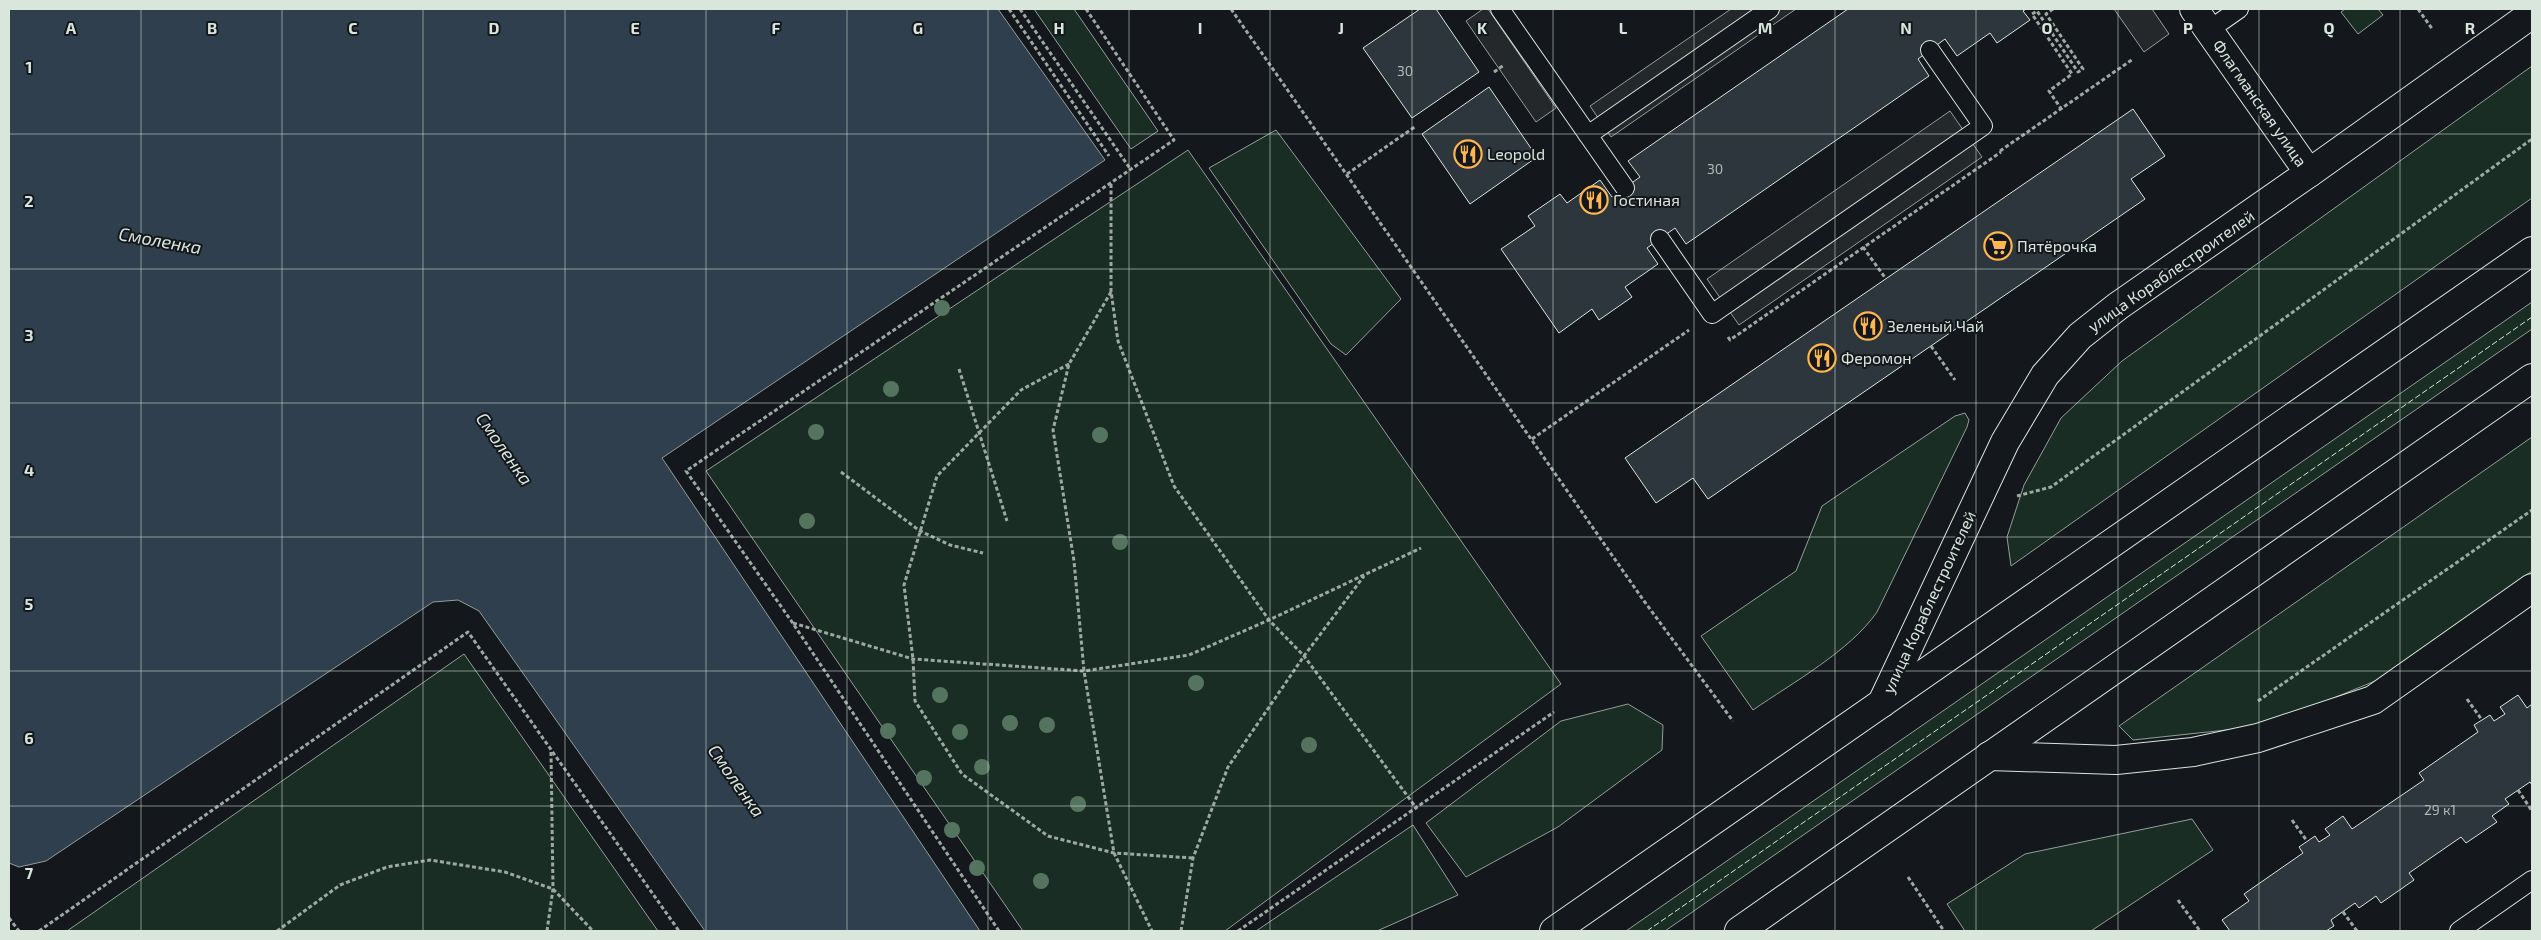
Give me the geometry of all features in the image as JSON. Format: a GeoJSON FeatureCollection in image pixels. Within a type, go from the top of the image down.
{"type":"FeatureCollection","features":[{"type":"Feature","properties":{"kind":"main road","name":"улица Кораблестроителей"},"geometry":{"type":"LineString","coordinates":[[1881,705],[2005,442],[2045,375],[2080,336],[2118,306],[2532,14]]}},
{"type":"Feature","properties":{"kind":"main road","name":"Флагманская улица"},"geometry":{"type":"LineString","coordinates":[[2201,19],[2309,173]]}},
{"type":"Feature","properties":{"kind":"main road","name":"улица Кораблестроителей"},"geometry":{"type":"LineString","coordinates":[[1554,931],[2532,251]]}},
{"type":"Feature","properties":{"kind":"main road"},"geometry":{"type":"LineString","coordinates":[[1739,931],[2532,378]]}},
{"type":"Feature","properties":{"kind":"main road"},"geometry":{"type":"LineString","coordinates":[[1989,756],[2116,760],[2208,749],[2258,738],[2373,700],[2532,588]]}},
{"type":"Feature","properties":{"kind":"lane"},"geometry":{"type":"LineString","coordinates":[[1500,9],[1625,188]]}},
{"type":"Feature","properties":{"kind":"lane"},"geometry":{"type":"LineString","coordinates":[[1588,135],[1770,9]]}},
{"type":"Feature","properties":{"kind":"lane"},"geometry":{"type":"LineString","coordinates":[[2201,19],[2238,9]]}},
{"type":"Feature","properties":{"kind":"lane"},"geometry":{"type":"LineString","coordinates":[[1660,238],[1712,314],[1983,126],[1930,50]]}},
{"type":"Feature","properties":{"kind":"lane"},"geometry":{"type":"LineString","coordinates":[[2459,931],[2532,880]]}},
{"type":"Feature","properties":{"kind":"path"},"geometry":{"type":"LineString","coordinates":[[1009,9],[1110,156]]}},
{"type":"Feature","properties":{"kind":"path"},"geometry":{"type":"LineString","coordinates":[[1020,9],[1131,170]]}},
{"type":"Feature","properties":{"kind":"path"},"geometry":{"type":"LineString","coordinates":[[998,931],[792,622],[686,471],[1174,140],[1086,9]]}},
{"type":"Feature","properties":{"kind":"path"},"geometry":{"type":"LineString","coordinates":[[1231,9],[1644,601],[1733,721]]}},
{"type":"Feature","properties":{"kind":"path"},"geometry":{"type":"LineString","coordinates":[[2053,9],[2046,14],[2083,69],[2078,72],[2037,11],[2032,14],[2072,74],[2049,91],[2062,110]]}},
{"type":"Feature","properties":{"kind":"path"},"geometry":{"type":"LineString","coordinates":[[2418,9],[2433,30]]}},
{"type":"Feature","properties":{"kind":"path"},"geometry":{"type":"LineString","coordinates":[[1983,126],[2001,152],[2133,59]]}},
{"type":"Feature","properties":{"kind":"path"},"geometry":{"type":"LineString","coordinates":[[1347,174],[1416,126]]}},
{"type":"Feature","properties":{"kind":"path"},"geometry":{"type":"LineString","coordinates":[[1974,507],[2051,487],[2532,139]]}},
{"type":"Feature","properties":{"kind":"path"},"geometry":{"type":"LineString","coordinates":[[1111,184],[1111,291],[1118,341],[1174,486],[1270,620],[1304,656],[1417,809]]}},
{"type":"Feature","properties":{"kind":"path"},"geometry":{"type":"LineString","coordinates":[[1845,222],[1886,279]]}},
{"type":"Feature","properties":{"kind":"path"},"geometry":{"type":"LineString","coordinates":[[1111,291],[1069,364],[1053,430],[1074,561],[1084,671],[1114,853],[1152,931]]}},
{"type":"Feature","properties":{"kind":"path"},"geometry":{"type":"LineString","coordinates":[[1532,439],[1712,314]]}},
{"type":"Feature","properties":{"kind":"path"},"geometry":{"type":"LineString","coordinates":[[1932,346],[1955,380]]}},
{"type":"Feature","properties":{"kind":"path"},"geometry":{"type":"LineString","coordinates":[[1069,364],[1022,390],[937,476],[904,585],[913,659],[915,701],[962,774],[1048,836],[1114,853],[1193,858]]}},
{"type":"Feature","properties":{"kind":"path"},"geometry":{"type":"LineString","coordinates":[[959,369],[1007,521]]}},
{"type":"Feature","properties":{"kind":"path"},"geometry":{"type":"LineString","coordinates":[[841,472],[920,531],[950,545],[983,553]]}},
{"type":"Feature","properties":{"kind":"path"},"geometry":{"type":"LineString","coordinates":[[2254,704],[2532,510]]}},
{"type":"Feature","properties":{"kind":"path"},"geometry":{"type":"LineString","coordinates":[[792,622],[913,659],[1084,671],[1189,655],[1270,620],[1421,548]]}},
{"type":"Feature","properties":{"kind":"path"},"geometry":{"type":"LineString","coordinates":[[1181,931],[1193,858],[1228,768],[1304,656],[1365,575]]}},
{"type":"Feature","properties":{"kind":"path"},"geometry":{"type":"LineString","coordinates":[[39,931],[468,632],[679,931]]}},
{"type":"Feature","properties":{"kind":"path"},"geometry":{"type":"LineString","coordinates":[[2467,699],[2482,720]]}},
{"type":"Feature","properties":{"kind":"path"},"geometry":{"type":"LineString","coordinates":[[1238,931],[1417,809],[1554,712]]}},
{"type":"Feature","properties":{"kind":"path"},"geometry":{"type":"LineString","coordinates":[[547,931],[553,889],[551,752]]}},
{"type":"Feature","properties":{"kind":"path"},"geometry":{"type":"LineString","coordinates":[[2518,790],[2532,811]]}},
{"type":"Feature","properties":{"kind":"path"},"geometry":{"type":"LineString","coordinates":[[2292,820],[2307,841]]}},
{"type":"Feature","properties":{"kind":"path"},"geometry":{"type":"LineString","coordinates":[[277,931],[340,885],[387,867],[430,860],[505,872],[553,889],[593,931]]}},
{"type":"Feature","properties":{"kind":"path"},"geometry":{"type":"LineString","coordinates":[[1908,877],[1944,931]]}},
{"type":"Feature","properties":{"kind":"path"},"geometry":{"type":"LineString","coordinates":[[2178,900],[2200,931]]}},
{"type":"Feature","properties":{"kind":"path"},"geometry":{"type":"LineString","coordinates":[[2343,912],[2357,931]]}},
{"type":"Feature","properties":{"kind":"path"},"geometry":{"type":"LineString","coordinates":[[9,918],[18,931]]}},
{"type":"Feature","properties":{"kind":"green space"},"geometry":{"type":"Polygon","coordinates":[[[1034,9],[1074,9],[1158,131],[1131,149],[1034,9]]]}},
{"type":"Feature","properties":{"kind":"green space"},"geometry":{"type":"Polygon","coordinates":[[[2345,9],[2378,9],[2383,15],[2358,34],[2341,12],[2345,9]]]}},
{"type":"Feature","properties":{"kind":"green space"},"geometry":{"type":"Polygon","coordinates":[[[2532,66],[2532,198],[2011,566],[2007,537],[2024,485],[2061,418],[2122,361],[2532,66]]]}},
{"type":"Feature","properties":{"kind":"green space"},"geometry":{"type":"Polygon","coordinates":[[[1276,130],[1401,299],[1346,355],[1331,344],[1209,168],[1276,130]]]}},
{"type":"Feature","properties":{"kind":"green space"},"geometry":{"type":"Polygon","coordinates":[[[1188,150],[1561,684],[1225,931],[1023,931],[706,471],[1188,150]]]}},
{"type":"Feature","properties":{"kind":"green space"},"geometry":{"type":"Polygon","coordinates":[[[2532,302],[2532,329],[1665,931],[1626,931],[2532,302]]]}},
{"type":"Feature","properties":{"kind":"green space"},"geometry":{"type":"Polygon","coordinates":[[[1965,413],[1969,420],[1967,427],[1877,612],[1852,640],[1820,666],[1753,710],[1701,636],[1796,571],[1822,506],[1955,416],[1965,413]]]}},
{"type":"Feature","properties":{"kind":"green space"},"geometry":{"type":"Polygon","coordinates":[[[2532,437],[2532,571],[2375,681],[2314,706],[2254,727],[2133,740],[2119,726],[2532,437]]]}},
{"type":"Feature","properties":{"kind":"green space"},"geometry":{"type":"Polygon","coordinates":[[[464,654],[658,931],[67,931],[464,654]]]}},
{"type":"Feature","properties":{"kind":"green space"},"geometry":{"type":"Polygon","coordinates":[[[1628,704],[1663,725],[1662,750],[1558,827],[1466,877],[1426,823],[1561,721],[1628,704]]]}},
{"type":"Feature","properties":{"kind":"green space"},"geometry":{"type":"Polygon","coordinates":[[[2192,819],[2213,850],[2091,931],[1965,931],[1947,904],[2025,854],[2192,819]]]}},
{"type":"Feature","properties":{"kind":"green space"},"geometry":{"type":"Polygon","coordinates":[[[1413,825],[1458,895],[1377,931],[1256,931],[1413,825]]]}},
{"type":"Feature","properties":{"kind":"shaded area"},"geometry":{"type":"Polygon","coordinates":[[[1483,9],[1488,9],[1556,108],[1536,122],[1466,21],[1483,9]]]}},
{"type":"Feature","properties":{"kind":"shaded area"},"geometry":{"type":"Polygon","coordinates":[[[1731,9],[1796,9],[1611,137],[1590,106],[1731,9]]]}},
{"type":"Feature","properties":{"kind":"shaded area"},"geometry":{"type":"Polygon","coordinates":[[[2114,9],[2152,9],[2169,34],[2144,52],[2114,9]]]}},
{"type":"Feature","properties":{"kind":"shaded area"},"geometry":{"type":"Polygon","coordinates":[[[1950,111],[1982,157],[1739,325],[1707,279],[1950,111]]]}},
{"type":"Feature","properties":{"kind":"water","name":"Смоленка"},"geometry":{"type":"Polygon","coordinates":[[[9,9],[998,9],[1105,160],[662,458],[980,931],[705,931],[479,611],[458,600],[433,602],[46,861],[19,867],[9,863],[9,9]]]}},
{"type":"Feature","properties":{"kind":"building"},"geometry":{"type":"Polygon","coordinates":[[[1420,9],[1436,9],[1479,72],[1412,118],[1363,48],[1420,9]]]}},
{"type":"Feature","properties":{"kind":"building"},"geometry":{"type":"Polygon","coordinates":[[[1848,9],[2026,9],[2023,11],[2030,20],[1997,43],[1990,33],[1957,56],[1945,39],[1918,59],[1929,76],[1686,244],[1675,228],[1647,248],[1658,264],[1625,287],[1632,297],[1599,320],[1592,309],[1559,333],[1501,249],[1535,226],[1528,216],[1560,194],[1567,203],[1600,180],[1612,197],[1640,177],[1628,161],[1848,9]]]}},
{"type":"Feature","properties":{"kind":"building"},"geometry":{"type":"Polygon","coordinates":[[[1489,87],[1537,157],[1470,204],[1422,134],[1489,87]]]}},
{"type":"Feature","properties":{"kind":"building"},"geometry":{"type":"Polygon","coordinates":[[[2133,109],[2165,156],[2131,179],[2145,199],[1708,499],[1693,478],[1656,503],[1625,458],[2133,109]]]}},
{"type":"Feature","properties":{"kind":"building"},"geometry":{"type":"Polygon","coordinates":[[[2518,695],[2527,708],[2532,704],[2532,785],[2530,782],[2505,799],[2509,804],[2492,816],[2497,822],[2466,843],[2461,837],[2409,873],[2414,880],[2381,903],[2376,896],[2359,908],[2355,903],[2331,920],[2334,926],[2326,931],[2230,931],[2222,920],[2249,901],[2244,894],[2303,853],[2299,847],[2315,836],[2319,842],[2330,835],[2325,829],[2343,816],[2352,829],[2424,780],[2419,773],[2478,732],[2474,725],[2490,715],[2494,721],[2505,714],[2500,707],[2518,695]]]}},
{"type":"Feature","properties":{"kind":"fence"},"geometry":{"type":"LineString","coordinates":[[1647,931],[2532,317]]}},
{"type":"Feature","properties":{"kind":"place","name":"Leopold"},"geometry":{"type":"Point","coordinates":[1468,154]}},
{"type":"Feature","properties":{"kind":"place","name":"Гостиная"},"geometry":{"type":"Point","coordinates":[1594,200]}},
{"type":"Feature","properties":{"kind":"place","name":"Пятёрочка"},"geometry":{"type":"Point","coordinates":[1998,246]}},
{"type":"Feature","properties":{"kind":"place","name":"Зеленый Чай"},"geometry":{"type":"Point","coordinates":[1868,326]}},
{"type":"Feature","properties":{"kind":"place","name":"Феромон"},"geometry":{"type":"Point","coordinates":[1822,358]}}]}
